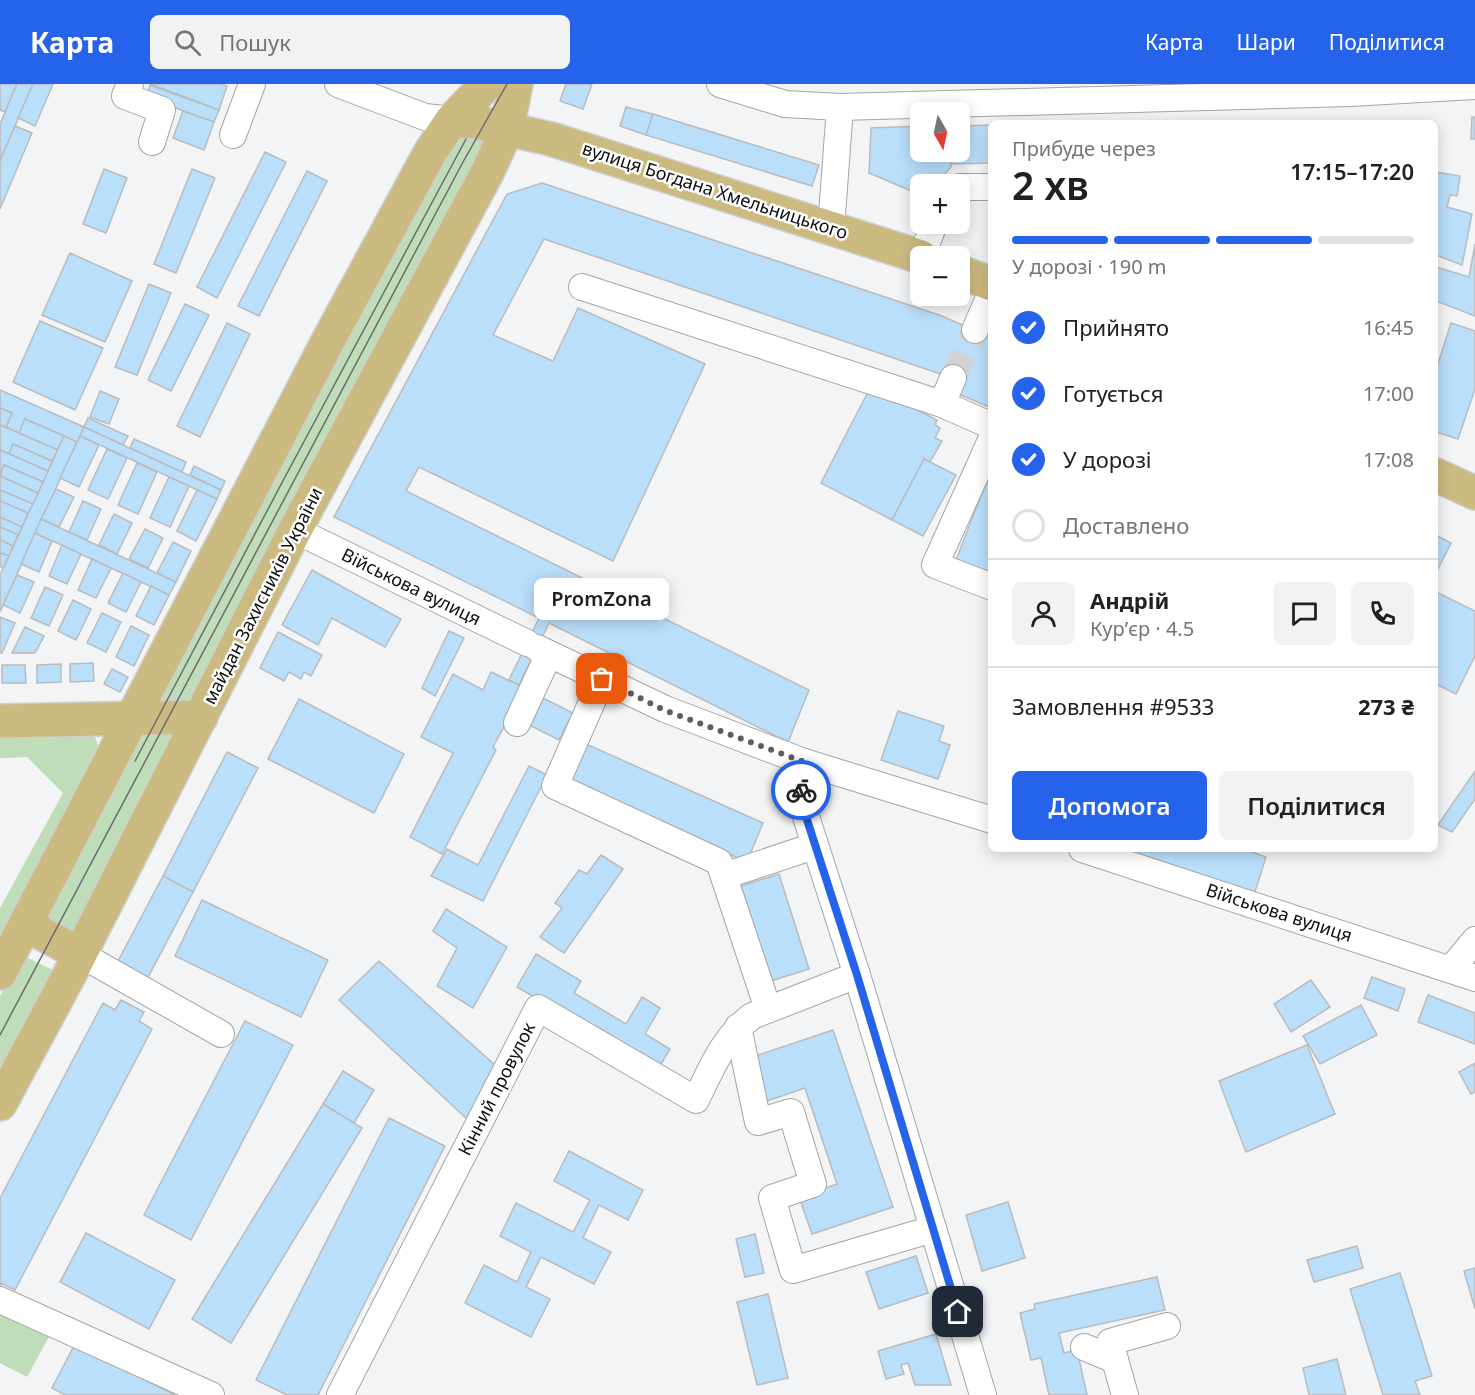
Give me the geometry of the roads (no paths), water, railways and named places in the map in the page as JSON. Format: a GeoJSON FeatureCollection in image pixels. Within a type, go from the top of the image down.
{"type":"FeatureCollection","features":[{"type":"Feature","properties":{"kind":"main road"},"geometry":{"type":"LineString","coordinates":[[0,973],[328,341],[431,151],[452,120],[487,84]]}},
{"type":"Feature","properties":{"kind":"main road","name":"майдан Захисників України"},"geometry":{"type":"LineString","coordinates":[[0,1104],[80,954],[295,530],[488,171],[507,129],[516,84]]}},
{"type":"Feature","properties":{"kind":"main road","name":"вулиця Богдана Хмельницького"},"geometry":{"type":"LineString","coordinates":[[452,120],[476,122],[551,139],[910,253]]}},
{"type":"Feature","properties":{"kind":"main road"},"geometry":{"type":"LineString","coordinates":[[970,276],[988,282]]}},
{"type":"Feature","properties":{"kind":"main road"},"geometry":{"type":"LineString","coordinates":[[1438,476],[1475,493]]}},
{"type":"Feature","properties":{"kind":"main road"},"geometry":{"type":"LineString","coordinates":[[0,721],[201,717]]}},
{"type":"Feature","properties":{"kind":"main road"},"geometry":{"type":"LineString","coordinates":[[26,925],[80,954]]}},
{"type":"Feature","properties":{"kind":"street"},"geometry":{"type":"LineString","coordinates":[[130,84],[125,96],[162,110],[152,142]]}},
{"type":"Feature","properties":{"kind":"street"},"geometry":{"type":"LineString","coordinates":[[233,135],[252,84]]}},
{"type":"Feature","properties":{"kind":"street"},"geometry":{"type":"LineString","coordinates":[[338,84],[425,117],[452,120]]}},
{"type":"Feature","properties":{"kind":"street"},"geometry":{"type":"LineString","coordinates":[[720,84],[785,104],[840,107],[1038,92],[1475,86]]}},
{"type":"Feature","properties":{"kind":"street"},"geometry":{"type":"LineString","coordinates":[[831,228],[840,107]]}},
{"type":"Feature","properties":{"kind":"street"},"geometry":{"type":"LineString","coordinates":[[970,187],[988,187]]}},
{"type":"Feature","properties":{"kind":"street"},"geometry":{"type":"LineString","coordinates":[[582,287],[942,404],[988,424]]}},
{"type":"Feature","properties":{"kind":"street"},"geometry":{"type":"LineString","coordinates":[[975,330],[988,300]]}},
{"type":"Feature","properties":{"kind":"street"},"geometry":{"type":"LineString","coordinates":[[942,404],[953,378]]}},
{"type":"Feature","properties":{"kind":"street"},"geometry":{"type":"LineString","coordinates":[[988,447],[935,565],[988,585]]}},
{"type":"Feature","properties":{"kind":"street","name":"Військова вулиця"},"geometry":{"type":"LineString","coordinates":[[295,530],[664,710],[804,762],[988,819]]}},
{"type":"Feature","properties":{"kind":"street"},"geometry":{"type":"LineString","coordinates":[[517,723],[538,649]]}},
{"type":"Feature","properties":{"kind":"street"},"geometry":{"type":"LineString","coordinates":[[602,679],[555,786],[719,862],[768,1009]]}},
{"type":"Feature","properties":{"kind":"street"},"geometry":{"type":"LineString","coordinates":[[804,762],[800,798],[857,975],[983,1395]]}},
{"type":"Feature","properties":{"kind":"street"},"geometry":{"type":"LineString","coordinates":[[724,876],[814,846]]}},
{"type":"Feature","properties":{"kind":"street","name":"Військова вулиця"},"geometry":{"type":"LineString","coordinates":[[1091,852],[1475,978]]}},
{"type":"Feature","properties":{"kind":"street"},"geometry":{"type":"LineString","coordinates":[[1451,969],[1475,940]]}},
{"type":"Feature","properties":{"kind":"street"},"geometry":{"type":"LineString","coordinates":[[80,954],[221,1034]]}},
{"type":"Feature","properties":{"kind":"street","name":"Кінний провулок"},"geometry":{"type":"LineString","coordinates":[[340,1395],[538,1008],[696,1100],[718,1055],[738,1027],[752,1016],[857,975]]}},
{"type":"Feature","properties":{"kind":"street"},"geometry":{"type":"LineString","coordinates":[[738,1027],[758,1122],[791,1112],[813,1184],[772,1198],[793,1270],[933,1229]]}},
{"type":"Feature","properties":{"kind":"street"},"geometry":{"type":"LineString","coordinates":[[0,1300],[211,1395]]}},
{"type":"Feature","properties":{"kind":"street"},"geometry":{"type":"LineString","coordinates":[[1125,1395],[1110,1342],[1167,1326]]}},
{"type":"Feature","properties":{"kind":"street"},"geometry":{"type":"LineString","coordinates":[[1084,1347],[1115,1360]]}},
{"type":"Feature","properties":{"kind":"tunnel"},"geometry":{"type":"LineString","coordinates":[[953,378],[975,330]]}},
{"type":"Feature","properties":{"kind":"tram line"},"geometry":{"type":"LineString","coordinates":[[0,1035],[463,162],[507,84]]}},
{"type":"Feature","properties":{"kind":"tram line"},"geometry":{"type":"LineString","coordinates":[[135,761],[466,139]]}},
{"type":"Feature","properties":{"kind":"place","name":"PromZona"},"geometry":{"type":"Point","coordinates":[602,679]}}]}
